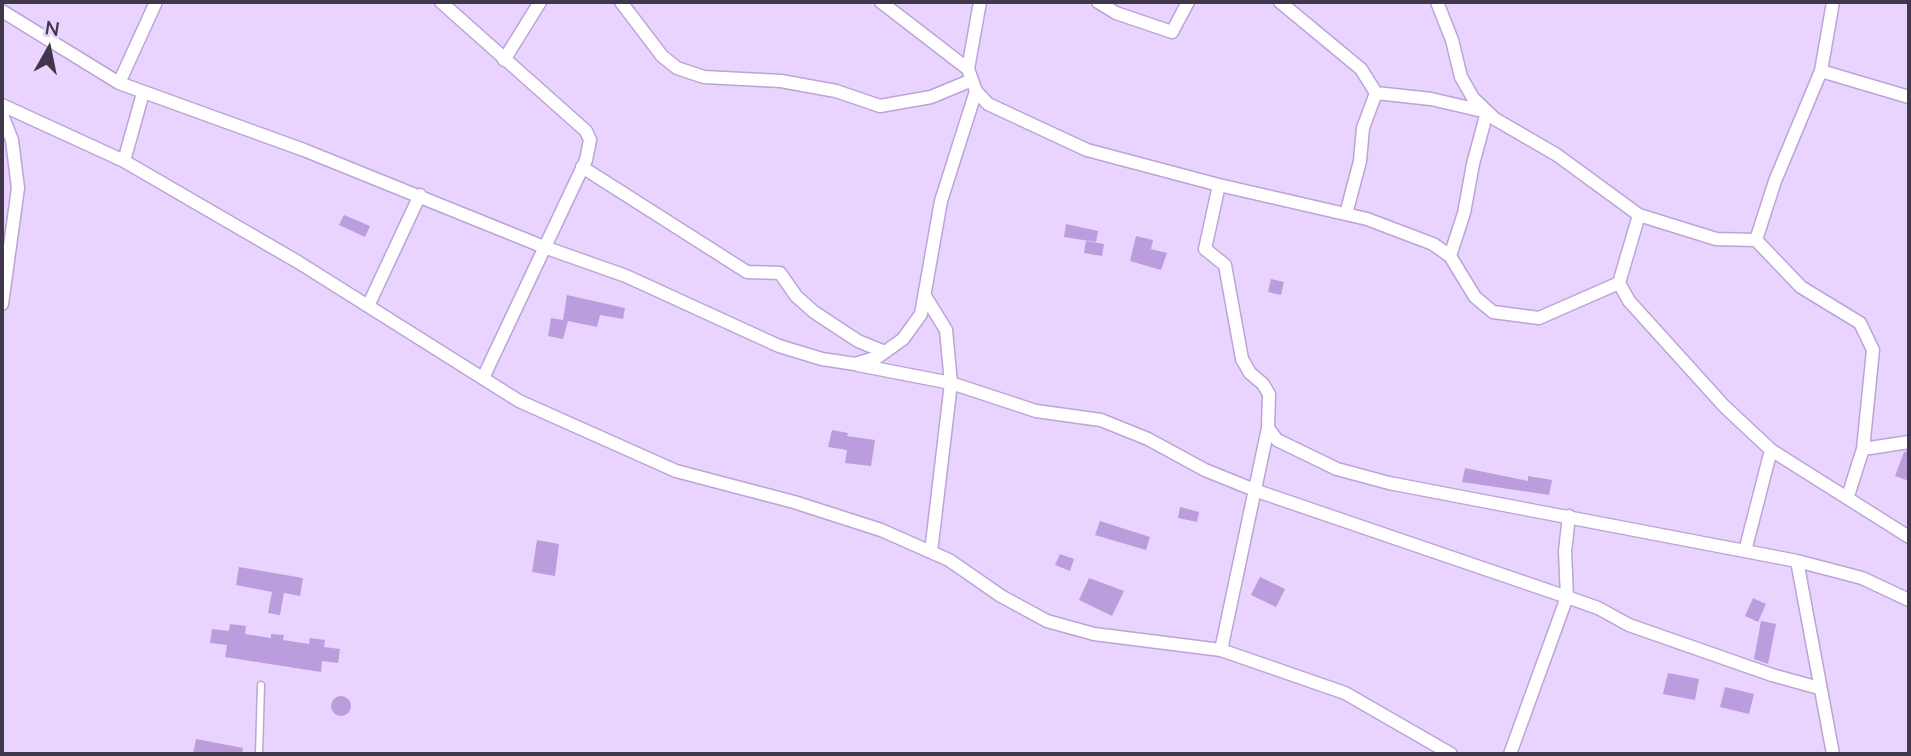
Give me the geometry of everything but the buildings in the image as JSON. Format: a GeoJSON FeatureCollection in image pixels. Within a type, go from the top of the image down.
{"type":"FeatureCollection","features":[{"type":"Feature","properties":{"kind":"street"},"geometry":{"type":"LineString","coordinates":[[118,83],[156,2]]}},
{"type":"Feature","properties":{"kind":"street"},"geometry":{"type":"LineString","coordinates":[[441,2],[586,131],[590,149],[482,378]]}},
{"type":"Feature","properties":{"kind":"street"},"geometry":{"type":"LineString","coordinates":[[504,60],[540,2]]}},
{"type":"Feature","properties":{"kind":"street"},"geometry":{"type":"LineString","coordinates":[[621,2],[662,56],[677,68],[704,77],[781,81],[836,91],[880,106],[931,97],[972,80]]}},
{"type":"Feature","properties":{"kind":"street"},"geometry":{"type":"LineString","coordinates":[[881,2],[972,80],[988,104],[1087,150],[1219,185],[1367,219],[1433,244],[1450,256],[1475,298],[1493,312],[1539,318],[1619,283]]}},
{"type":"Feature","properties":{"kind":"street"},"geometry":{"type":"LineString","coordinates":[[855,364],[886,352],[903,339],[920,314],[941,201],[972,80],[980,2]]}},
{"type":"Feature","properties":{"kind":"street"},"geometry":{"type":"LineString","coordinates":[[1098,2],[1116,13],[1171,32],[1188,2]]}},
{"type":"Feature","properties":{"kind":"street"},"geometry":{"type":"LineString","coordinates":[[1280,2],[1361,69],[1376,93]]}},
{"type":"Feature","properties":{"kind":"street"},"geometry":{"type":"LineString","coordinates":[[1437,2],[1452,40],[1461,77],[1473,98],[1487,112],[1557,155],[1639,215],[1716,239],[1756,240],[1801,287],[1860,323],[1873,350],[1863,449],[1848,496]]}},
{"type":"Feature","properties":{"kind":"street"},"geometry":{"type":"LineString","coordinates":[[1756,240],[1775,181],[1821,71],[1833,2]]}},
{"type":"Feature","properties":{"kind":"street"},"geometry":{"type":"LineString","coordinates":[[2,10],[118,83],[420,195],[544,247],[626,276],[779,346],[822,359],[951,383],[1035,411],[1101,420],[1148,439],[1205,470],[1257,491],[1598,608],[1629,625],[1772,675],[1819,688]]}},
{"type":"Feature","properties":{"kind":"street"},"geometry":{"type":"LineString","coordinates":[[1821,71],[1909,97]]}},
{"type":"Feature","properties":{"kind":"street"},"geometry":{"type":"LineString","coordinates":[[124,160],[143,93]]}},
{"type":"Feature","properties":{"kind":"street"},"geometry":{"type":"LineString","coordinates":[[1376,93],[1432,99],[1487,112]]}},
{"type":"Feature","properties":{"kind":"street"},"geometry":{"type":"LineString","coordinates":[[1346,214],[1360,161],[1363,128],[1376,93]]}},
{"type":"Feature","properties":{"kind":"street"},"geometry":{"type":"LineString","coordinates":[[2,105],[124,160],[368,306],[519,401],[676,471],[794,502],[881,530],[931,552],[1047,621],[1094,634],[1221,650],[1345,693],[1451,754]]}},
{"type":"Feature","properties":{"kind":"street"},"geometry":{"type":"LineString","coordinates":[[1450,256],[1464,213],[1487,112]]}},
{"type":"Feature","properties":{"kind":"street"},"geometry":{"type":"LineString","coordinates":[[2,115],[12,140],[18,188],[2,299]]}},
{"type":"Feature","properties":{"kind":"street"},"geometry":{"type":"LineString","coordinates":[[582,167],[747,272],[780,273],[796,296],[814,312],[858,341],[886,352]]}},
{"type":"Feature","properties":{"kind":"street"},"geometry":{"type":"LineString","coordinates":[[1219,185],[1205,249],[1225,265],[1242,359],[1269,394],[1268,428],[1257,491],[1221,650]]}},
{"type":"Feature","properties":{"kind":"street"},"geometry":{"type":"LineString","coordinates":[[368,306],[420,195]]}},
{"type":"Feature","properties":{"kind":"street"},"geometry":{"type":"LineString","coordinates":[[1639,215],[1619,283],[1629,301],[1724,406],[1771,450],[1848,496],[1909,537]]}},
{"type":"Feature","properties":{"kind":"street"},"geometry":{"type":"LineString","coordinates":[[925,296],[946,330],[951,383],[931,552]]}},
{"type":"Feature","properties":{"kind":"street"},"geometry":{"type":"LineString","coordinates":[[1268,428],[1278,440],[1337,469],[1389,484],[1797,561],[1862,578],[1909,600]]}},
{"type":"Feature","properties":{"kind":"street"},"geometry":{"type":"LineString","coordinates":[[1863,449],[1909,442]]}},
{"type":"Feature","properties":{"kind":"street"},"geometry":{"type":"LineString","coordinates":[[1745,551],[1771,450]]}},
{"type":"Feature","properties":{"kind":"street"},"geometry":{"type":"LineString","coordinates":[[1510,754],[1567,597],[1564,551],[1569,516]]}},
{"type":"Feature","properties":{"kind":"street"},"geometry":{"type":"LineString","coordinates":[[1797,561],[1833,754]]}},
{"type":"Feature","properties":{"kind":"lane"},"geometry":{"type":"LineString","coordinates":[[259,754],[261,685]]}}]}
